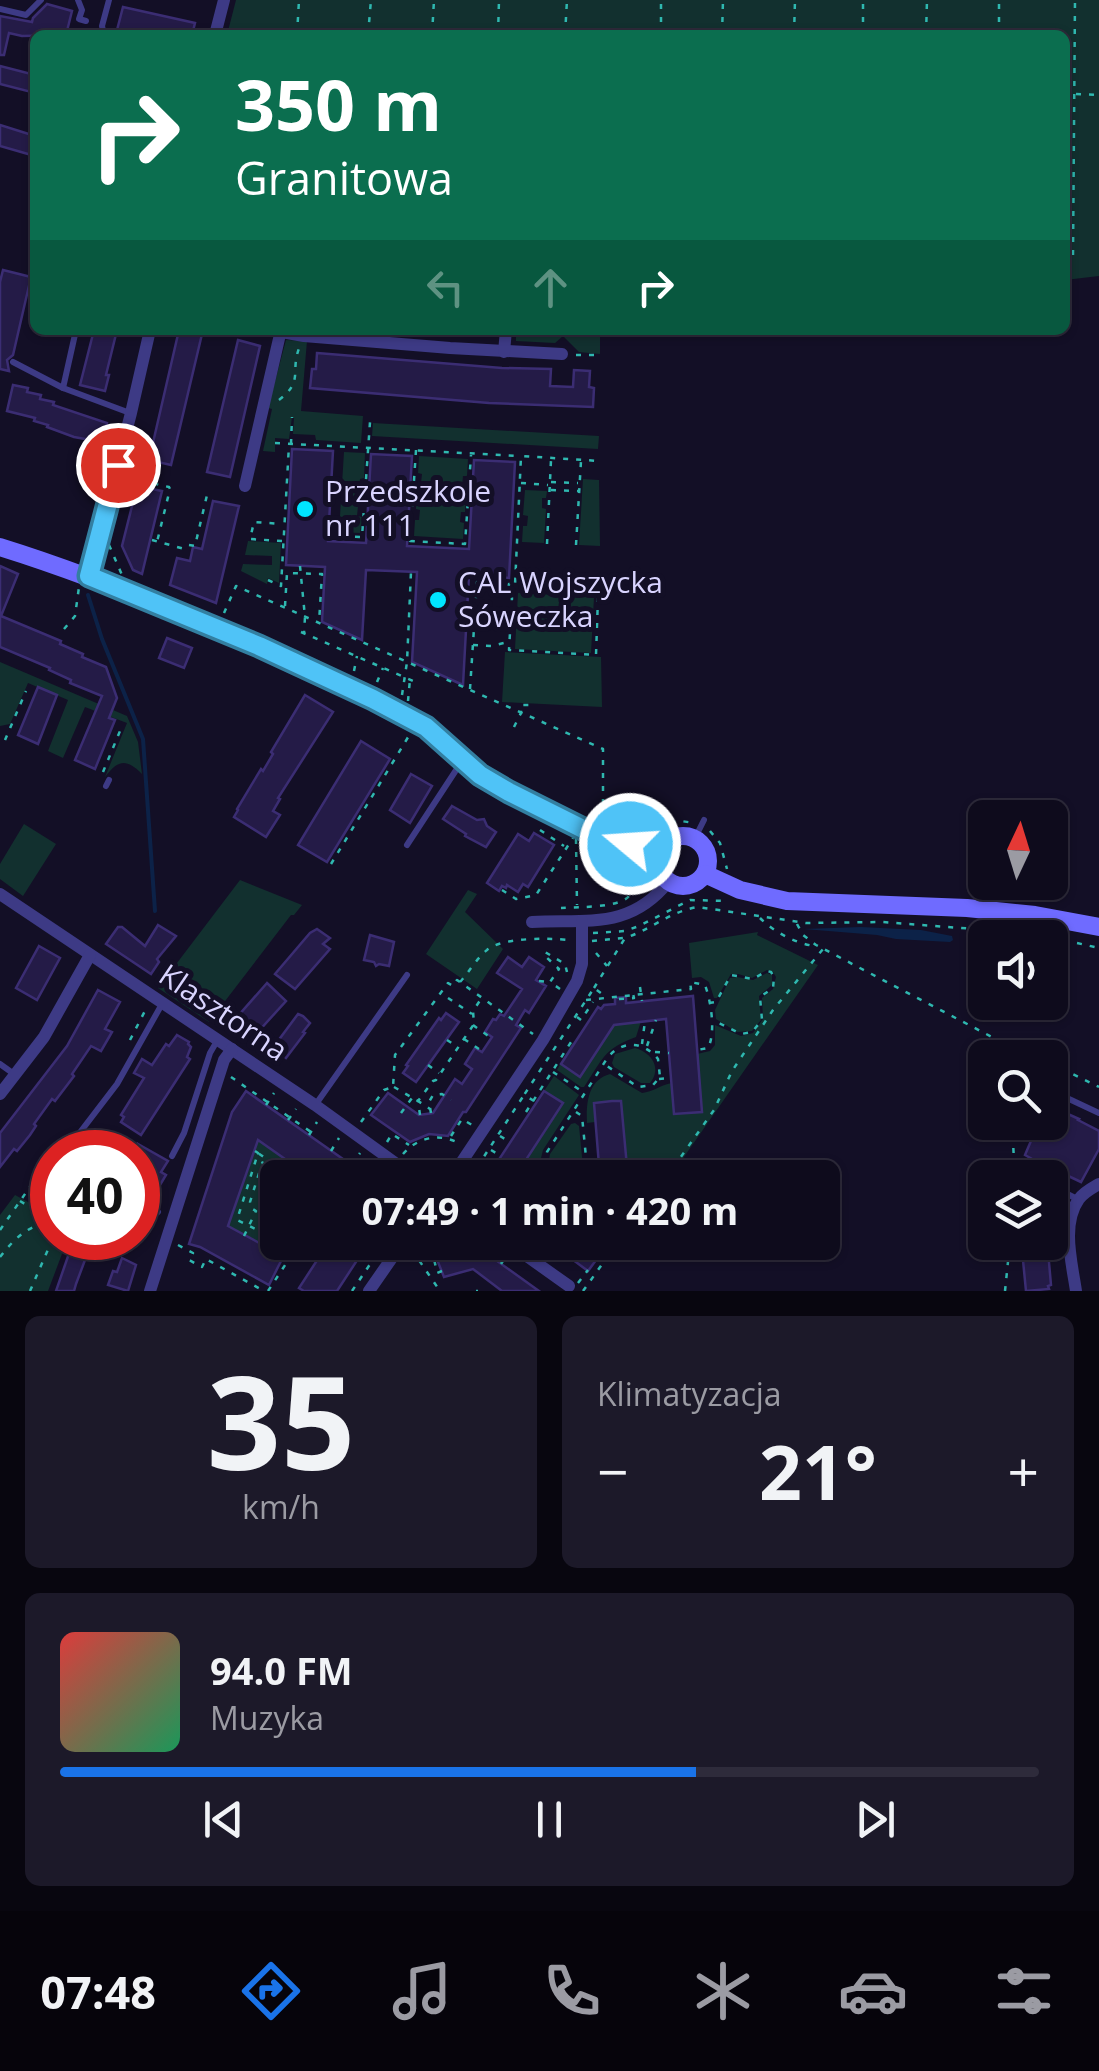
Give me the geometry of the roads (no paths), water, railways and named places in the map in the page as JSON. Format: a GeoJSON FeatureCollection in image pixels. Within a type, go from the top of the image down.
{"type":"FeatureCollection","features":[{"type":"Feature","properties":{"kind":"street"},"geometry":{"type":"LineString","coordinates":[[216,30],[224,0]]}},
{"type":"Feature","properties":{"kind":"street"},"geometry":{"type":"LineString","coordinates":[[82,584],[116,476],[149,335]]}},
{"type":"Feature","properties":{"kind":"street"},"geometry":{"type":"LineString","coordinates":[[245,486],[276,335]]}},
{"type":"Feature","properties":{"kind":"street"},"geometry":{"type":"LineString","coordinates":[[355,335],[504,352],[562,354]]}},
{"type":"Feature","properties":{"kind":"street"},"geometry":{"type":"LineString","coordinates":[[504,352],[506,335]]}},
{"type":"Feature","properties":{"kind":"street"},"geometry":{"type":"LineString","coordinates":[[0,547],[82,584],[259,646],[426,727],[480,775],[509,792],[583,829],[659,853]]}},
{"type":"Feature","properties":{"kind":"street"},"geometry":{"type":"LineString","coordinates":[[673,838],[694,840],[706,852],[705,874],[690,885],[669,882],[658,864],[659,853],[673,838]]}},
{"type":"Feature","properties":{"kind":"street"},"geometry":{"type":"LineString","coordinates":[[705,874],[740,890],[787,901],[967,908],[1099,927]]}},
{"type":"Feature","properties":{"kind":"street"},"geometry":{"type":"LineString","coordinates":[[532,922],[579,914],[619,918],[637,911],[669,882]]}},
{"type":"Feature","properties":{"kind":"street","name":"Klasztorna"},"geometry":{"type":"LineString","coordinates":[[0,894],[389,1160]]}},
{"type":"Feature","properties":{"kind":"street"},"geometry":{"type":"LineString","coordinates":[[456,1160],[543,1036],[582,964],[579,914]]}},
{"type":"Feature","properties":{"kind":"street"},"geometry":{"type":"LineString","coordinates":[[0,1094],[44,1036],[90,955]]}},
{"type":"Feature","properties":{"kind":"street"},"geometry":{"type":"LineString","coordinates":[[150,1291],[224,1060],[232,1049]]}},
{"type":"Feature","properties":{"kind":"street"},"geometry":{"type":"LineString","coordinates":[[1076,1291],[1070,1230],[1078,1200],[1099,1184]]}},
{"type":"Feature","properties":{"kind":"street"},"geometry":{"type":"LineString","coordinates":[[370,1291],[391,1260]]}},
{"type":"Feature","properties":{"kind":"street"},"geometry":{"type":"LineString","coordinates":[[528,1260],[568,1286]]}},
{"type":"Feature","properties":{"kind":"lane"},"geometry":{"type":"LineString","coordinates":[[0,9],[26,14],[41,0]]}},
{"type":"Feature","properties":{"kind":"lane"},"geometry":{"type":"LineString","coordinates":[[78,0],[82,5],[80,19],[86,20]]}},
{"type":"Feature","properties":{"kind":"lane"},"geometry":{"type":"LineString","coordinates":[[103,30],[109,0]]}},
{"type":"Feature","properties":{"kind":"lane"},"geometry":{"type":"LineString","coordinates":[[63,388],[75,335]]}},
{"type":"Feature","properties":{"kind":"lane"},"geometry":{"type":"LineString","coordinates":[[13,362],[63,388],[132,413]]}},
{"type":"Feature","properties":{"kind":"lane"},"geometry":{"type":"LineString","coordinates":[[407,845],[463,760]]}},
{"type":"Feature","properties":{"kind":"lane"},"geometry":{"type":"LineString","coordinates":[[694,840],[704,820]]}},
{"type":"Feature","properties":{"kind":"lane"},"geometry":{"type":"LineString","coordinates":[[318,1111],[406,976]]}},
{"type":"Feature","properties":{"kind":"lane"},"geometry":{"type":"LineString","coordinates":[[82,1130],[117,1084],[163,1003]]}},
{"type":"Feature","properties":{"kind":"lane"},"geometry":{"type":"LineString","coordinates":[[172,1156],[218,1040]]}},
{"type":"Feature","properties":{"kind":"lane"},"geometry":{"type":"LineString","coordinates":[[0,1064],[14,1075]]}},
{"type":"Feature","properties":{"kind":"lane"},"geometry":{"type":"LineString","coordinates":[[1068,1098],[1099,1113]]}},
{"type":"Feature","properties":{"kind":"lane"},"geometry":{"type":"LineString","coordinates":[[1068,1195],[1078,1200]]}},
{"type":"Feature","properties":{"kind":"water"},"geometry":{"type":"Polygon","coordinates":[[[804,929],[921,930],[952,936],[953,940],[896,939],[804,929]]]}},
{"type":"Feature","properties":{"kind":"waterway"},"geometry":{"type":"LineString","coordinates":[[88,595],[143,739],[155,911]]}},
{"type":"Feature","properties":{"kind":"place","name":"Przedszkole nr 111"},"geometry":{"type":"Point","coordinates":[305,509]}},
{"type":"Feature","properties":{"kind":"place","name":"CAL Wojszycka Sóweczka"},"geometry":{"type":"Point","coordinates":[438,600]}}]}
